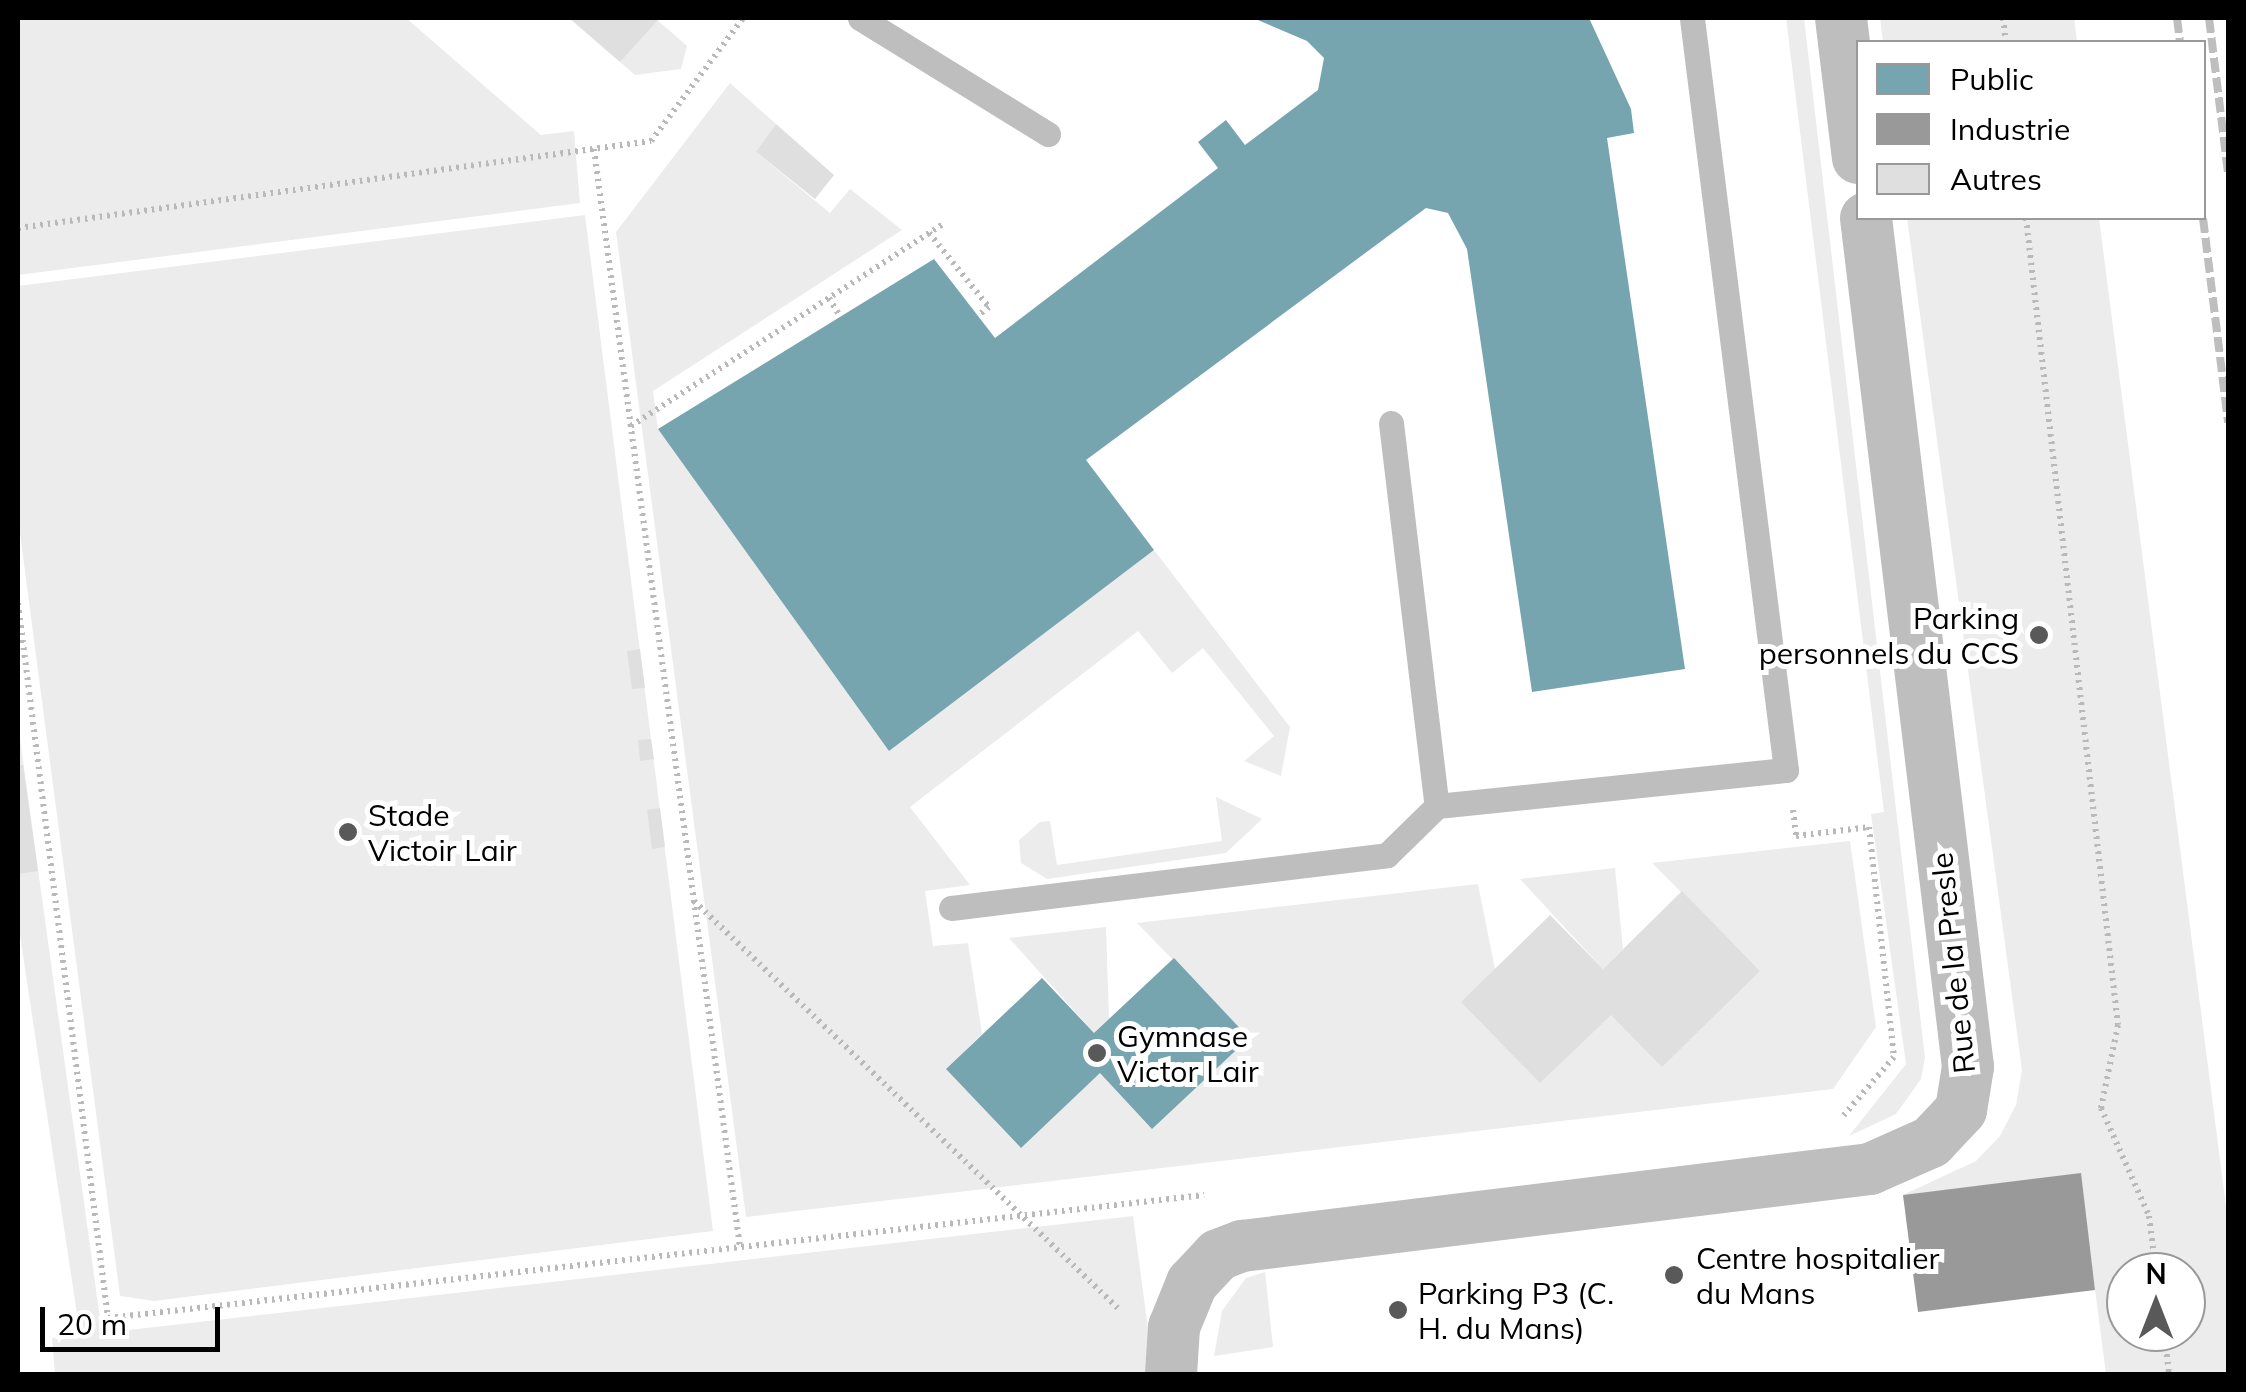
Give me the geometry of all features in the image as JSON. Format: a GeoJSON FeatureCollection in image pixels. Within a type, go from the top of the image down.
{"type":"FeatureCollection","features":[{"type":"Feature","properties":{"kind":"street"},"geometry":{"type":"LineString","coordinates":[[1841,18],[1856,142]]}},
{"type":"Feature","properties":{"kind":"street","name":"Rue de la Presle"},"geometry":{"type":"LineString","coordinates":[[1170,1366],[1192,1284],[1218,1256],[1242,1246],[1870,1170],[1930,1142],[1961,1110],[1968,1066],[1866,220]]}},
{"type":"Feature","properties":{"kind":"lane"},"geometry":{"type":"LineString","coordinates":[[860,18],[1048,134]]}},
{"type":"Feature","properties":{"kind":"lane"},"geometry":{"type":"LineString","coordinates":[[951,908],[1388,855],[1437,806],[1786,770],[1692,18]]}},
{"type":"Feature","properties":{"kind":"lane"},"geometry":{"type":"LineString","coordinates":[[1392,423],[1437,806]]}},
{"type":"Feature","properties":{"kind":"path"},"geometry":{"type":"LineString","coordinates":[[18,228],[650,141],[743,18]]}},
{"type":"Feature","properties":{"kind":"path"},"geometry":{"type":"LineString","coordinates":[[594,149],[740,1248]]}},
{"type":"Feature","properties":{"kind":"path"},"geometry":{"type":"LineString","coordinates":[[2026,220],[2118,1024],[2101,1108],[2149,1216],[2154,1252]]}},
{"type":"Feature","properties":{"kind":"path"},"geometry":{"type":"LineString","coordinates":[[630,426],[945,223]]}},
{"type":"Feature","properties":{"kind":"path"},"geometry":{"type":"LineString","coordinates":[[930,233],[989,307],[977,316]]}},
{"type":"Feature","properties":{"kind":"path"},"geometry":{"type":"LineString","coordinates":[[829,298],[840,316]]}},
{"type":"Feature","properties":{"kind":"path"},"geometry":{"type":"LineString","coordinates":[[18,604],[108,1318],[1216,1194]]}},
{"type":"Feature","properties":{"kind":"path"},"geometry":{"type":"LineString","coordinates":[[1796,836],[1870,827],[1894,1056],[1837,1124]]}},
{"type":"Feature","properties":{"kind":"path"},"geometry":{"type":"LineString","coordinates":[[694,900],[1170,1366]]}},
{"type":"Feature","properties":{"kind":"shaded area"},"geometry":{"type":"Polygon","coordinates":[[[18,18],[406,18],[541,135],[574,131],[580,203],[18,275],[18,18]]]}},
{"type":"Feature","properties":{"kind":"shaded area"},"geometry":{"type":"Polygon","coordinates":[[[655,18],[687,46],[681,69],[635,75],[620,62],[655,18]]]}},
{"type":"Feature","properties":{"kind":"shaded area"},"geometry":{"type":"Polygon","coordinates":[[[1786,18],[1804,18],[1925,1058],[1921,1079],[1896,1114],[1849,1136],[1906,1064],[1871,814],[1884,812],[1786,18]]]}},
{"type":"Feature","properties":{"kind":"shaded area"},"geometry":{"type":"Polygon","coordinates":[[[1880,18],[2074,18],[2077,40],[1883,40],[1880,18]]]}},
{"type":"Feature","properties":{"kind":"shaded area"},"geometry":{"type":"Polygon","coordinates":[[[730,83],[776,124],[757,153],[830,213],[850,189],[902,230],[653,391],[658,429],[889,750],[1154,550],[1290,727],[1281,776],[1244,761],[1274,736],[1203,648],[1172,673],[1138,631],[910,807],[970,885],[925,891],[933,946],[968,943],[982,1034],[946,1069],[1020,1147],[1100,1073],[1249,1038],[1137,923],[1478,884],[1495,969],[1611,1015],[1760,971],[1652,863],[1850,841],[1876,1027],[1833,1089],[746,1217],[616,232],[730,83]]]}},
{"type":"Feature","properties":{"kind":"shaded area"},"geometry":{"type":"Polygon","coordinates":[[[585,215],[713,1231],[154,1301],[120,1296],[18,518],[18,286],[585,215]]]}},
{"type":"Feature","properties":{"kind":"shaded area"},"geometry":{"type":"Polygon","coordinates":[[[1907,220],[2099,220],[2228,1222],[2228,1374],[2106,1374],[2080,1174],[1903,1195],[1976,1161],[2000,1136],[2016,1105],[2022,1070],[1907,220]]]}},
{"type":"Feature","properties":{"kind":"shaded area"},"geometry":{"type":"Polygon","coordinates":[[[18,724],[102,1333],[1133,1216],[1154,1374],[55,1374],[52,1338],[80,1334],[18,922],[18,724]]]}},
{"type":"Feature","properties":{"kind":"shaded area"},"geometry":{"type":"Polygon","coordinates":[[[1216,797],[1262,819],[1226,853],[1047,879],[1021,863],[1019,840],[1040,822],[1050,821],[1057,865],[1222,841],[1216,797]]]}},
{"type":"Feature","properties":{"kind":"shaded area"},"geometry":{"type":"Polygon","coordinates":[[[1615,868],[1623,949],[1603,969],[1520,879],[1615,868]]]}},
{"type":"Feature","properties":{"kind":"shaded area"},"geometry":{"type":"Polygon","coordinates":[[[1106,927],[1109,1019],[1094,1033],[1009,938],[1106,927]]]}},
{"type":"Feature","properties":{"kind":"shaded area"},"geometry":{"type":"Polygon","coordinates":[[[1265,1272],[1273,1347],[1214,1356],[1222,1311],[1246,1278],[1265,1272]]]}},
{"type":"Feature","properties":{"kind":"building: Public"},"geometry":{"type":"Polygon","coordinates":[[[1253,18],[1589,18],[1631,109],[1634,133],[1607,138],[1685,669],[1532,692],[1467,249],[1448,213],[1426,208],[1086,460],[1154,550],[889,751],[658,429],[934,259],[995,338],[1218,168],[1198,142],[1226,120],[1245,145],[1318,90],[1324,58],[1307,41],[1253,18]]]}},
{"type":"Feature","properties":{"kind":"building: Public"},"geometry":{"type":"Polygon","coordinates":[[[1174,958],[1249,1038],[1152,1129],[1100,1073],[1021,1148],[946,1069],[1042,978],[1094,1033],[1174,958]]]}},
{"type":"Feature","properties":{"kind":"building: Industrie"},"geometry":{"type":"Polygon","coordinates":[[[2081,1173],[2095,1290],[1918,1312],[1903,1195],[2081,1173]]]}},
{"type":"Feature","properties":{"kind":"building: Autres"},"geometry":{"type":"Polygon","coordinates":[[[569,18],[655,18],[658,20],[620,62],[569,18]]]}},
{"type":"Feature","properties":{"kind":"building: Autres"},"geometry":{"type":"Polygon","coordinates":[[[776,124],[834,175],[815,199],[756,152],[776,124]]]}},
{"type":"Feature","properties":{"kind":"building: Autres"},"geometry":{"type":"Polygon","coordinates":[[[640,649],[645,688],[632,689],[627,651],[640,649]]]}},
{"type":"Feature","properties":{"kind":"building: Autres"},"geometry":{"type":"Polygon","coordinates":[[[651,739],[654,759],[640,761],[638,740],[651,739]]]}},
{"type":"Feature","properties":{"kind":"building: Autres"},"geometry":{"type":"Polygon","coordinates":[[[23,765],[38,871],[18,874],[18,766],[23,765]]]}},
{"type":"Feature","properties":{"kind":"building: Autres"},"geometry":{"type":"Polygon","coordinates":[[[660,808],[665,847],[652,849],[647,810],[660,808]]]}},
{"type":"Feature","properties":{"kind":"building: Autres"},"geometry":{"type":"Polygon","coordinates":[[[1682,891],[1760,971],[1662,1067],[1611,1015],[1540,1083],[1461,1002],[1550,915],[1603,969],[1682,891]]]}},
{"type":"Feature","properties":{"kind":"railway"},"geometry":{"type":"LineString","coordinates":[[2177,18],[2180,40]]}},
{"type":"Feature","properties":{"kind":"railway"},"geometry":{"type":"LineString","coordinates":[[2209,18],[2228,173]]}},
{"type":"Feature","properties":{"kind":"railway"},"geometry":{"type":"LineString","coordinates":[[2203,220],[2228,422]]}},
{"type":"Feature","properties":{"kind":"place","name":"Parking personnels du CCS"},"geometry":{"type":"Point","coordinates":[2039,635]}},
{"type":"Feature","properties":{"kind":"place","name":"Stade Victoir Lair"},"geometry":{"type":"Point","coordinates":[348,832]}},
{"type":"Feature","properties":{"kind":"place","name":"Gymnase Victor Lair"},"geometry":{"type":"Point","coordinates":[1097,1053]}},
{"type":"Feature","properties":{"kind":"place","name":"Centre hospitalier du Mans"},"geometry":{"type":"Point","coordinates":[1674,1275]}},
{"type":"Feature","properties":{"kind":"place","name":"Parking P3 (C. H. du Mans)"},"geometry":{"type":"Point","coordinates":[1398,1310]}}]}
